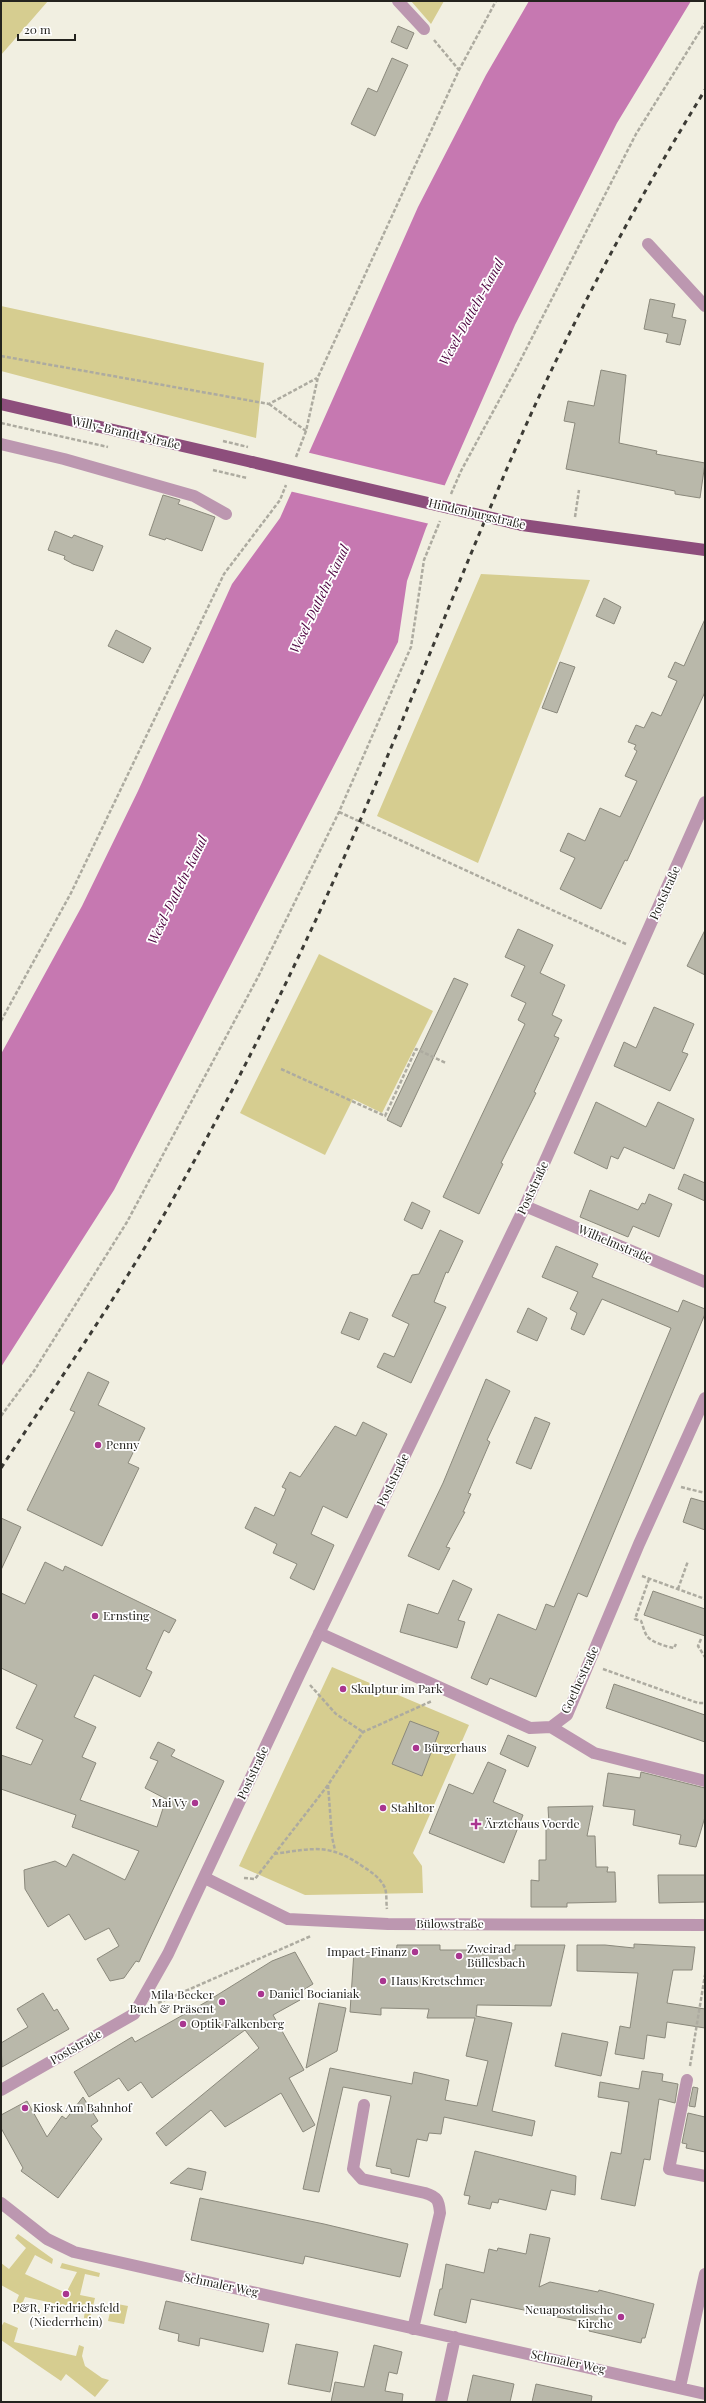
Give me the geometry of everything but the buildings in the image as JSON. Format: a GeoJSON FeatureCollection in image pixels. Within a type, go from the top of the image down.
{"type":"FeatureCollection","features":[{"type":"Feature","properties":{"kind":"main road","name":"Willy-Brandt-Straße"},"geometry":{"type":"LineString","coordinates":[[1,404],[252,462]]}},
{"type":"Feature","properties":{"kind":"main road","name":"Hindenburgstraße"},"geometry":{"type":"LineString","coordinates":[[252,462],[522,525],[705,550]]}},
{"type":"Feature","properties":{"kind":"street"},"geometry":{"type":"LineString","coordinates":[[398,1],[424,29]]}},
{"type":"Feature","properties":{"kind":"street"},"geometry":{"type":"LineString","coordinates":[[648,244],[705,306]]}},
{"type":"Feature","properties":{"kind":"street"},"geometry":{"type":"LineString","coordinates":[[1,444],[64,459],[194,496],[226,514]]}},
{"type":"Feature","properties":{"kind":"street","name":"Poststraße"},"geometry":{"type":"LineString","coordinates":[[1,2090],[134,2014],[168,1954],[319,1633],[525,1206],[705,802]]}},
{"type":"Feature","properties":{"kind":"street","name":"Wilhelmstraße"},"geometry":{"type":"LineString","coordinates":[[525,1206],[705,1282]]}},
{"type":"Feature","properties":{"kind":"street","name":"Goethestraße"},"geometry":{"type":"LineString","coordinates":[[551,1727],[567,1714],[628,1570],[705,1398]]}},
{"type":"Feature","properties":{"kind":"street"},"geometry":{"type":"LineString","coordinates":[[319,1633],[530,1728],[551,1727],[594,1753],[705,1781]]}},
{"type":"Feature","properties":{"kind":"street","name":"Bülowstraße"},"geometry":{"type":"LineString","coordinates":[[205,1878],[288,1919],[388,1924],[705,1925]]}},
{"type":"Feature","properties":{"kind":"street"},"geometry":{"type":"LineString","coordinates":[[687,2080],[669,2169],[705,2176]]}},
{"type":"Feature","properties":{"kind":"street"},"geometry":{"type":"LineString","coordinates":[[364,2105],[353,2169],[362,2179],[425,2193],[434,2196],[439,2201],[440,2214],[413,2329]]}},
{"type":"Feature","properties":{"kind":"street","name":"Schmaler Weg"},"geometry":{"type":"LineString","coordinates":[[1,2203],[47,2239],[74,2252],[413,2329],[680,2387],[705,2394]]}},
{"type":"Feature","properties":{"kind":"street"},"geometry":{"type":"LineString","coordinates":[[680,2387],[705,2274]]}},
{"type":"Feature","properties":{"kind":"street"},"geometry":{"type":"LineString","coordinates":[[441,2402],[455,2337]]}},
{"type":"Feature","properties":{"kind":"path"},"geometry":{"type":"LineString","coordinates":[[296,458],[306,431],[318,377],[459,70],[496,1]]}},
{"type":"Feature","properties":{"kind":"path"},"geometry":{"type":"LineString","coordinates":[[448,501],[461,471],[520,362],[636,134],[705,23]]}},
{"type":"Feature","properties":{"kind":"path"},"geometry":{"type":"LineString","coordinates":[[424,29],[459,70]]}},
{"type":"Feature","properties":{"kind":"path"},"geometry":{"type":"LineString","coordinates":[[1,356],[269,404],[306,431]]}},
{"type":"Feature","properties":{"kind":"path"},"geometry":{"type":"LineString","coordinates":[[269,404],[318,377]]}},
{"type":"Feature","properties":{"kind":"path"},"geometry":{"type":"LineString","coordinates":[[1,1021],[71,893],[224,574],[280,500],[288,479]]}},
{"type":"Feature","properties":{"kind":"path"},"geometry":{"type":"LineString","coordinates":[[574,518],[579,490]]}},
{"type":"Feature","properties":{"kind":"path"},"geometry":{"type":"LineString","coordinates":[[1,1416],[34,1371],[127,1222],[258,977],[339,812],[411,647],[424,560],[442,516]]}},
{"type":"Feature","properties":{"kind":"path"},"geometry":{"type":"LineString","coordinates":[[339,812],[640,950]]}},
{"type":"Feature","properties":{"kind":"path"},"geometry":{"type":"LineString","coordinates":[[281,1069],[385,1116],[416,1050],[446,1063]]}},
{"type":"Feature","properties":{"kind":"path"},"geometry":{"type":"LineString","coordinates":[[667,1481],[683,1488],[695,1489],[705,1493]]}},
{"type":"Feature","properties":{"kind":"path"},"geometry":{"type":"LineString","coordinates":[[678,1589],[688,1562]]}},
{"type":"Feature","properties":{"kind":"path"},"geometry":{"type":"LineString","coordinates":[[628,1570],[705,1599]]}},
{"type":"Feature","properties":{"kind":"path"},"geometry":{"type":"LineString","coordinates":[[649,1579],[635,1618],[641,1621],[647,1636],[651,1640],[670,1648],[674,1648],[676,1644]]}},
{"type":"Feature","properties":{"kind":"path"},"geometry":{"type":"LineString","coordinates":[[700,1639],[698,1646],[705,1657]]}},
{"type":"Feature","properties":{"kind":"path"},"geometry":{"type":"LineString","coordinates":[[588,1664],[698,1703],[705,1703]]}},
{"type":"Feature","properties":{"kind":"path"},"geometry":{"type":"LineString","coordinates":[[300,1673],[336,1714],[363,1732]]}},
{"type":"Feature","properties":{"kind":"path"},"geometry":{"type":"LineString","coordinates":[[241,1878],[255,1879],[328,1785],[363,1732],[450,1692]]}},
{"type":"Feature","properties":{"kind":"path"},"geometry":{"type":"LineString","coordinates":[[328,1785],[332,1837],[335,1851]]}},
{"type":"Feature","properties":{"kind":"path"},"geometry":{"type":"LineString","coordinates":[[274,1854],[307,1849],[335,1851],[347,1855],[376,1875],[385,1888],[388,1924]]}},
{"type":"Feature","properties":{"kind":"path"},"geometry":{"type":"LineString","coordinates":[[134,2014],[312,1936]]}},
{"type":"Feature","properties":{"kind":"path"},"geometry":{"type":"LineString","coordinates":[[687,2080],[705,1975]]}},
{"type":"Feature","properties":{"kind":"shaded area"},"geometry":{"type":"Polygon","coordinates":[[[1,1],[48,1],[1,55],[1,1]]]}},
{"type":"Feature","properties":{"kind":"shaded area"},"geometry":{"type":"Polygon","coordinates":[[[411,1],[444,1],[431,24],[411,1]]]}},
{"type":"Feature","properties":{"kind":"shaded area"},"geometry":{"type":"Polygon","coordinates":[[[1,306],[264,363],[256,438],[1,371],[1,306]]]}},
{"type":"Feature","properties":{"kind":"shaded area"},"geometry":{"type":"Polygon","coordinates":[[[481,574],[590,580],[478,863],[377,816],[481,574]]]}},
{"type":"Feature","properties":{"kind":"shaded area"},"geometry":{"type":"Polygon","coordinates":[[[319,954],[433,1011],[382,1113],[353,1099],[325,1155],[240,1113],[319,954]]]}},
{"type":"Feature","properties":{"kind":"shaded area"},"geometry":{"type":"Polygon","coordinates":[[[332,1667],[469,1725],[413,1853],[422,1866],[423,1893],[305,1895],[239,1866],[332,1667]]]}},
{"type":"Feature","properties":{"kind":"shaded area"},"geometry":{"type":"Polygon","coordinates":[[[18,2234],[53,2259],[52,2264],[35,2255],[25,2274],[66,2293],[77,2272],[60,2268],[62,2263],[100,2273],[99,2277],[85,2274],[80,2295],[95,2298],[88,2326],[83,2325],[85,2310],[25,2297],[18,2314],[12,2312],[19,2295],[1,2285],[1,2263],[9,2269],[26,2248],[15,2238],[18,2234]]]}},
{"type":"Feature","properties":{"kind":"shaded area"},"geometry":{"type":"Polygon","coordinates":[[[112,2303],[128,2306],[124,2324],[108,2321],[112,2303]]]}},
{"type":"Feature","properties":{"kind":"shaded area"},"geometry":{"type":"Polygon","coordinates":[[[4,2322],[18,2328],[14,2342],[76,2356],[79,2345],[84,2347],[82,2356],[85,2366],[102,2378],[109,2380],[95,2397],[66,2374],[61,2381],[1,2340],[1,2327],[4,2322]]]}},
{"type":"Feature","properties":{"kind":"water","name":"Wesel-Datteln-Kanal"},"geometry":{"type":"Polygon","coordinates":[[[529,1],[691,1],[617,123],[515,325],[426,528],[407,581],[398,642],[114,1190],[1,1367],[1,1054],[82,906],[138,791],[232,584],[280,518],[418,207],[486,75],[529,1]]]}},
{"type":"Feature","properties":{"kind":"pier"},"geometry":{"type":"Polygon","coordinates":[[[306,452],[447,486],[430,524],[289,491],[306,452]]]}},
{"type":"Feature","properties":{"kind":"railway"},"geometry":{"type":"LineString","coordinates":[[1,1468],[129,1273],[187,1174],[240,1076],[305,943],[362,817],[468,561],[542,390],[585,302],[631,216],[705,90]]}},
{"type":"Feature","properties":{"kind":"place","name":"Penny"},"geometry":{"type":"Point","coordinates":[98,1445]}},
{"type":"Feature","properties":{"kind":"place","name":"Ernsting"},"geometry":{"type":"Point","coordinates":[95,1616]}},
{"type":"Feature","properties":{"kind":"place","name":"Skulptur im Park"},"geometry":{"type":"Point","coordinates":[343,1689]}},
{"type":"Feature","properties":{"kind":"place","name":"Bürgerhaus"},"geometry":{"type":"Point","coordinates":[416,1748]}},
{"type":"Feature","properties":{"kind":"place","name":"Mai Vy"},"geometry":{"type":"Point","coordinates":[195,1803]}},
{"type":"Feature","properties":{"kind":"place","name":"Stahltor"},"geometry":{"type":"Point","coordinates":[383,1808]}},
{"type":"Feature","properties":{"kind":"place","name":"Ärztehaus Voerde"},"geometry":{"type":"Point","coordinates":[476,1824]}},
{"type":"Feature","properties":{"kind":"place","name":"Impact-Finanz"},"geometry":{"type":"Point","coordinates":[415,1952]}},
{"type":"Feature","properties":{"kind":"place","name":"Zweirad Büllesbach"},"geometry":{"type":"Point","coordinates":[459,1956]}},
{"type":"Feature","properties":{"kind":"place","name":"Haus Kretschmer"},"geometry":{"type":"Point","coordinates":[383,1981]}},
{"type":"Feature","properties":{"kind":"place","name":"Daniel Bocianiak"},"geometry":{"type":"Point","coordinates":[261,1994]}},
{"type":"Feature","properties":{"kind":"place","name":"Mila Becker Buch & Präsent"},"geometry":{"type":"Point","coordinates":[222,2002]}},
{"type":"Feature","properties":{"kind":"place","name":"Optik Falkenberg"},"geometry":{"type":"Point","coordinates":[183,2024]}},
{"type":"Feature","properties":{"kind":"place","name":"Kiosk Am Bahnhof"},"geometry":{"type":"Point","coordinates":[25,2108]}},
{"type":"Feature","properties":{"kind":"place","name":"P&R, Friedrichsfeld (Niederrhein)"},"geometry":{"type":"Point","coordinates":[66,2294]}},
{"type":"Feature","properties":{"kind":"place","name":"Neuapostolische Kirche"},"geometry":{"type":"Point","coordinates":[621,2317]}}]}
